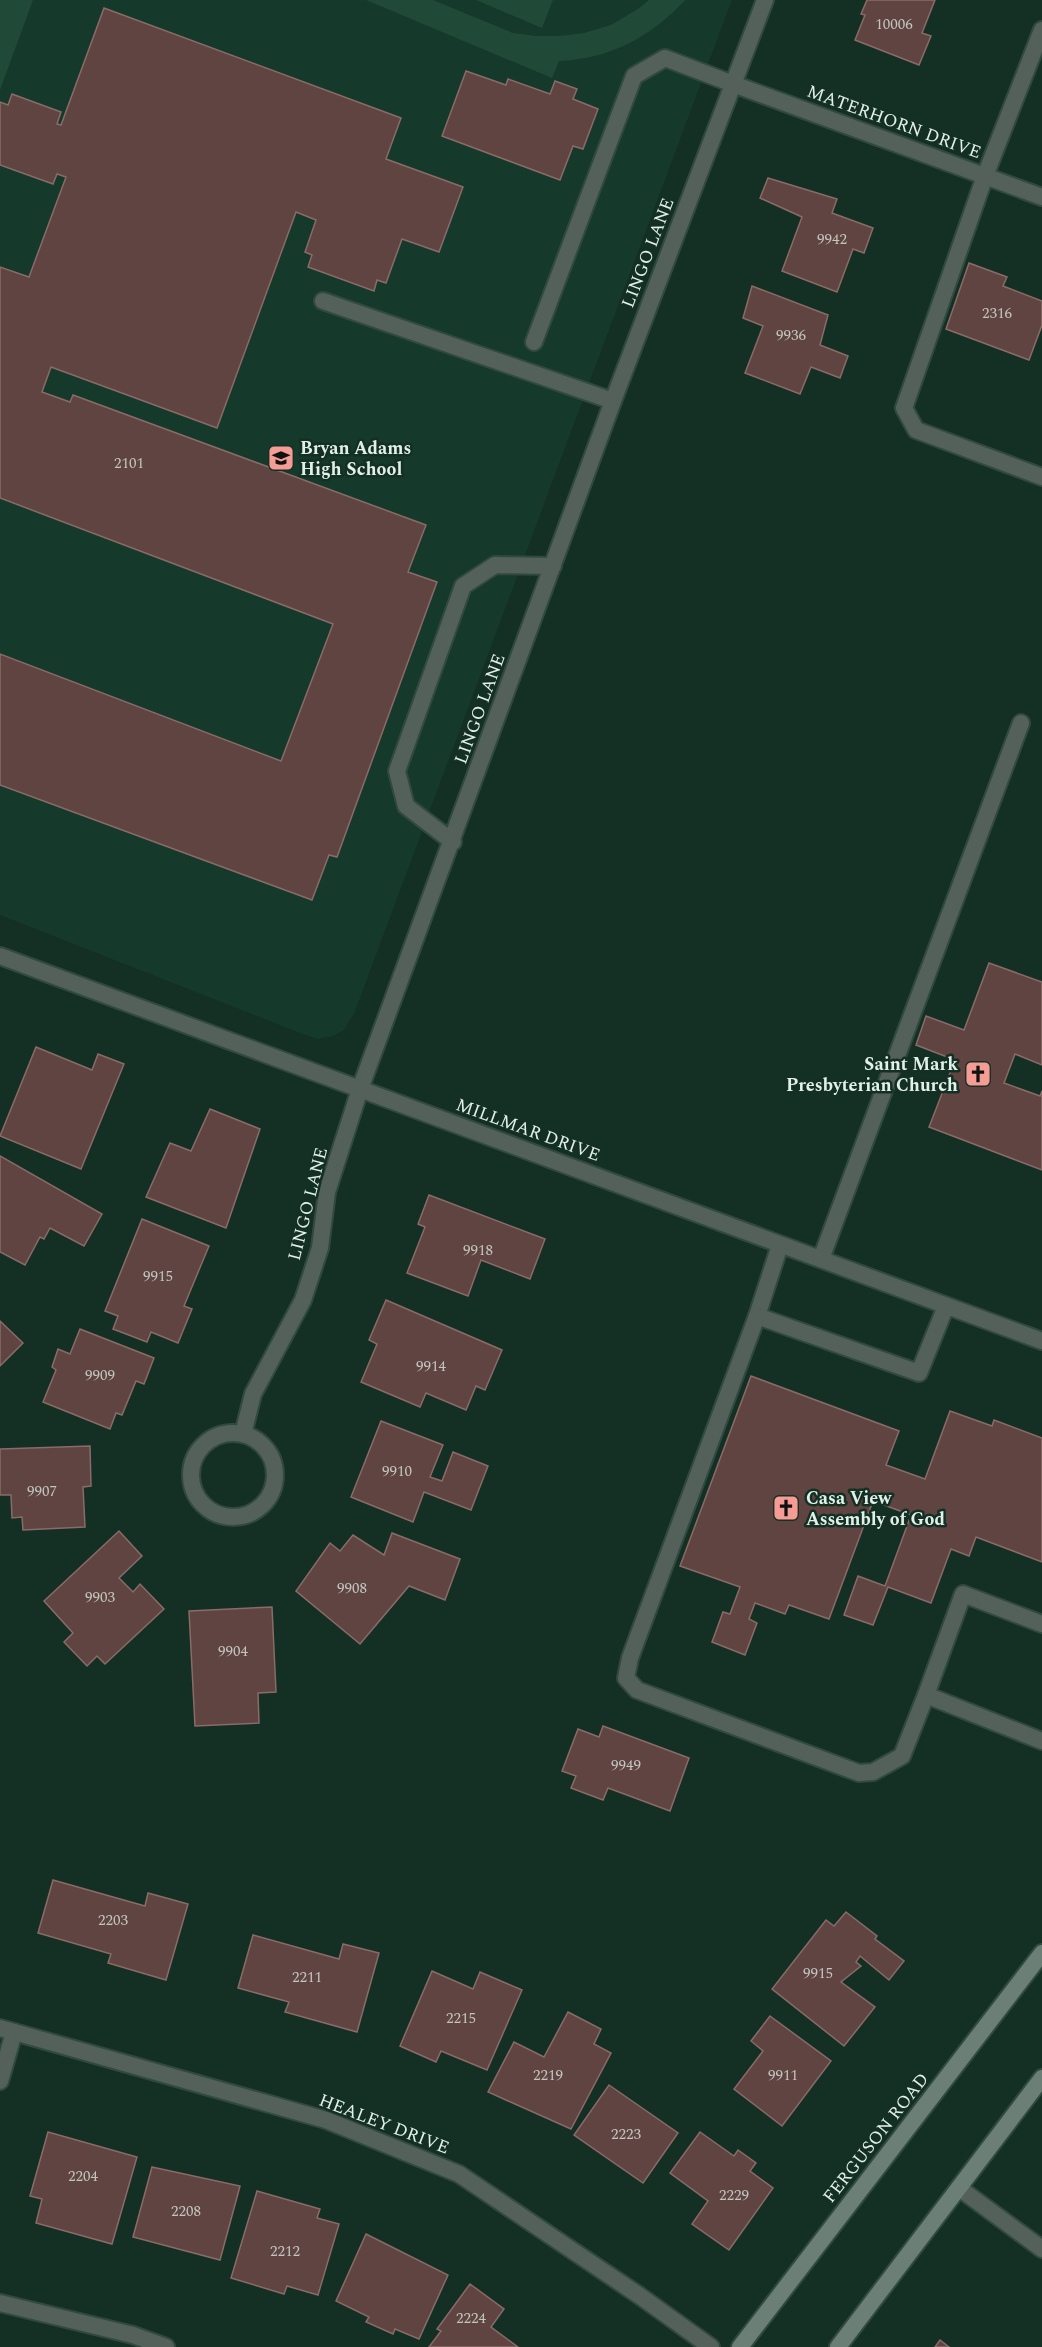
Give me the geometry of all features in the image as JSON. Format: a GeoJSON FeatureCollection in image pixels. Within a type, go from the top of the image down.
{"type":"FeatureCollection","features":[{"type":"Feature","properties":{"kind":"main road","name":"FERGUSON ROAD"},"geometry":{"type":"LineString","coordinates":[[740,2347],[1042,1953]]}},
{"type":"Feature","properties":{"kind":"main road"},"geometry":{"type":"LineString","coordinates":[[838,2347],[1042,2078]]}},
{"type":"Feature","properties":{"kind":"street","name":"LINGO LANE"},"geometry":{"type":"LineString","coordinates":[[243,1434],[253,1394],[303,1300],[320,1248],[327,1192],[360,1089],[453,842],[613,401],[765,0]]}},
{"type":"Feature","properties":{"kind":"street"},"geometry":{"type":"LineString","coordinates":[[1042,30],[986,176],[904,408],[916,430],[1042,477]]}},
{"type":"Feature","properties":{"kind":"street","name":"MATERHORN DRIVE"},"geometry":{"type":"LineString","coordinates":[[534,342],[634,76],[665,58],[1042,197]]}},
{"type":"Feature","properties":{"kind":"street"},"geometry":{"type":"LineString","coordinates":[[323,300],[613,401]]}},
{"type":"Feature","properties":{"kind":"street"},"geometry":{"type":"LineString","coordinates":[[453,842],[406,806],[397,771],[463,586],[495,565],[553,566]]}},
{"type":"Feature","properties":{"kind":"street"},"geometry":{"type":"LineString","coordinates":[[821,1259],[1021,723]]}},
{"type":"Feature","properties":{"kind":"street","name":"MILLMAR DRIVE"},"geometry":{"type":"LineString","coordinates":[[0,956],[1042,1341]]}},
{"type":"Feature","properties":{"kind":"street"},"geometry":{"type":"LineString","coordinates":[[780,1245],[757,1316],[630,1658],[626,1678],[637,1690],[859,1773],[873,1772],[902,1756],[963,1594],[1042,1624]]}},
{"type":"Feature","properties":{"kind":"street"},"geometry":{"type":"LineString","coordinates":[[757,1316],[919,1373],[946,1306]]}},
{"type":"Feature","properties":{"kind":"street"},"geometry":{"type":"LineString","coordinates":[[230,1433],[243,1434],[255,1439],[272,1459],[275,1472],[274,1485],[269,1497],[261,1507],[249,1514],[236,1517],[222,1515],[209,1509],[198,1498],[192,1485],[191,1471],[195,1456],[203,1445],[216,1436],[230,1433]]}},
{"type":"Feature","properties":{"kind":"street"},"geometry":{"type":"LineString","coordinates":[[926,1695],[1042,1741]]}},
{"type":"Feature","properties":{"kind":"street"},"geometry":{"type":"LineString","coordinates":[[0,2081],[7,2030]]}},
{"type":"Feature","properties":{"kind":"street","name":"HEALEY DRIVE"},"geometry":{"type":"LineString","coordinates":[[7,2030],[326,2120],[459,2174],[640,2296],[711,2347]]}},
{"type":"Feature","properties":{"kind":"street"},"geometry":{"type":"LineString","coordinates":[[960,2188],[1042,2249]]}},
{"type":"Feature","properties":{"kind":"street"},"geometry":{"type":"LineString","coordinates":[[0,2303],[134,2335],[166,2347]]}},
{"type":"Feature","properties":{"kind":"shaded area","name":"Bryan Adams High School"},"geometry":{"type":"Polygon","coordinates":[[[0,0],[732,0],[354,1014],[344,1030],[333,1036],[317,1039],[300,1033],[0,915],[0,0]]]}},
{"type":"Feature","properties":{"kind":"shaded area"},"geometry":{"type":"Polygon","coordinates":[[[0,0],[33,0],[0,90],[0,0]]]}},
{"type":"Feature","properties":{"kind":"shaded area"},"geometry":{"type":"Polygon","coordinates":[[[366,0],[433,0],[513,33],[560,36],[584,33],[611,25],[649,0],[685,0],[658,25],[628,44],[595,56],[559,61],[552,78],[366,0]]]}},
{"type":"Feature","properties":{"kind":"shaded area"},"geometry":{"type":"Polygon","coordinates":[[[476,0],[553,0],[542,28],[476,0]]]}},
{"type":"Feature","properties":{"kind":"building"},"geometry":{"type":"Polygon","coordinates":[[[867,0],[935,0],[922,33],[931,36],[919,65],[855,40],[865,15],[861,14],[867,0]]]}},
{"type":"Feature","properties":{"kind":"building"},"geometry":{"type":"Polygon","coordinates":[[[104,8],[401,118],[386,159],[463,187],[439,252],[402,239],[386,283],[377,280],[374,291],[308,267],[312,255],[305,252],[316,220],[296,212],[217,428],[51,367],[42,392],[70,402],[73,395],[426,525],[408,572],[437,582],[337,857],[329,855],[312,900],[0,785],[0,654],[281,761],[333,624],[0,498],[0,267],[29,277],[66,177],[57,174],[53,184],[0,165],[0,102],[8,105],[12,94],[61,112],[57,124],[61,125],[104,8]]]}},
{"type":"Feature","properties":{"kind":"building"},"geometry":{"type":"Polygon","coordinates":[[[466,71],[506,85],[508,79],[550,94],[555,81],[577,89],[573,99],[598,109],[583,149],[573,146],[560,180],[442,136],[466,71]]]}},
{"type":"Feature","properties":{"kind":"building"},"geometry":{"type":"Polygon","coordinates":[[[768,178],[837,199],[832,213],[873,228],[864,253],[853,249],[837,292],[782,271],[802,217],[760,198],[768,178]]]}},
{"type":"Feature","properties":{"kind":"building"},"geometry":{"type":"Polygon","coordinates":[[[969,263],[1007,277],[1003,286],[1042,301],[1042,325],[1029,360],[946,329],[969,263]]]}},
{"type":"Feature","properties":{"kind":"building"},"geometry":{"type":"Polygon","coordinates":[[[752,286],[828,315],[820,345],[848,356],[840,378],[811,367],[800,394],[745,373],[763,326],[743,318],[752,286]]]}},
{"type":"Feature","properties":{"kind":"building","name":"Saint Mark Presbyterian Church"},"geometry":{"type":"Polygon","coordinates":[[[989,963],[1042,982],[1042,1065],[1015,1054],[1004,1083],[1040,1096],[1042,1091],[1042,1170],[929,1127],[955,1060],[916,1045],[926,1016],[964,1030],[989,963]]]}},
{"type":"Feature","properties":{"kind":"building"},"geometry":{"type":"Polygon","coordinates":[[[36,1047],[92,1070],[98,1054],[124,1064],[81,1169],[0,1136],[36,1047]]]}},
{"type":"Feature","properties":{"kind":"building"},"geometry":{"type":"Polygon","coordinates":[[[210,1109],[260,1129],[226,1228],[146,1197],[170,1143],[191,1151],[210,1109]]]}},
{"type":"Feature","properties":{"kind":"building"},"geometry":{"type":"Polygon","coordinates":[[[0,1156],[102,1214],[84,1246],[50,1228],[44,1239],[40,1237],[25,1265],[0,1252],[0,1156]]]}},
{"type":"Feature","properties":{"kind":"building"},"geometry":{"type":"Polygon","coordinates":[[[429,1195],[545,1239],[530,1279],[481,1260],[468,1296],[407,1273],[425,1227],[418,1224],[429,1195]]]}},
{"type":"Feature","properties":{"kind":"building"},"geometry":{"type":"Polygon","coordinates":[[[142,1219],[209,1246],[184,1306],[192,1309],[178,1343],[151,1332],[147,1342],[113,1329],[118,1316],[105,1311],[142,1219]]]}},
{"type":"Feature","properties":{"kind":"building"},"geometry":{"type":"Polygon","coordinates":[[[386,1300],[502,1350],[485,1390],[476,1386],[466,1410],[426,1393],[420,1407],[361,1382],[377,1344],[369,1340],[386,1300]]]}},
{"type":"Feature","properties":{"kind":"building"},"geometry":{"type":"Polygon","coordinates":[[[0,1321],[23,1343],[0,1366],[0,1321]]]}},
{"type":"Feature","properties":{"kind":"building"},"geometry":{"type":"Polygon","coordinates":[[[80,1329],[154,1358],[144,1384],[136,1381],[122,1415],[116,1413],[110,1429],[43,1402],[56,1370],[52,1367],[58,1349],[70,1354],[80,1329]]]}},
{"type":"Feature","properties":{"kind":"building","name":"Casa View Assembly of God"},"geometry":{"type":"Polygon","coordinates":[[[751,1376],[899,1431],[886,1465],[925,1479],[950,1411],[992,1426],[994,1420],[1042,1438],[1042,1562],[976,1537],[969,1556],[951,1549],[931,1603],[888,1587],[873,1625],[844,1615],[858,1576],[885,1586],[911,1515],[873,1501],[829,1619],[789,1605],[785,1614],[755,1603],[749,1619],[757,1623],[745,1655],[712,1642],[723,1612],[730,1614],[740,1587],[680,1566],[751,1376]]]}},
{"type":"Feature","properties":{"kind":"building"},"geometry":{"type":"Polygon","coordinates":[[[381,1421],[443,1445],[430,1477],[442,1481],[453,1452],[488,1466],[471,1510],[424,1492],[413,1522],[351,1497],[381,1421]]]}},
{"type":"Feature","properties":{"kind":"building"},"geometry":{"type":"Polygon","coordinates":[[[90,1446],[91,1486],[83,1487],[85,1527],[23,1530],[22,1517],[12,1518],[11,1495],[0,1495],[0,1449],[90,1446]]]}},
{"type":"Feature","properties":{"kind":"building"},"geometry":{"type":"Polygon","coordinates":[[[119,1531],[142,1556],[119,1578],[133,1592],[140,1584],[164,1609],[105,1664],[97,1656],[87,1666],[64,1642],[73,1633],[44,1601],[119,1531]]]}},
{"type":"Feature","properties":{"kind":"building"},"geometry":{"type":"Polygon","coordinates":[[[392,1533],[460,1559],[445,1600],[409,1586],[360,1644],[296,1591],[330,1543],[340,1551],[353,1535],[384,1555],[392,1533]]]}},
{"type":"Feature","properties":{"kind":"building"},"geometry":{"type":"Polygon","coordinates":[[[272,1607],[276,1692],[258,1693],[259,1723],[195,1726],[189,1611],[272,1607]]]}},
{"type":"Feature","properties":{"kind":"building"},"geometry":{"type":"Polygon","coordinates":[[[603,1726],[689,1758],[670,1811],[608,1788],[603,1800],[571,1788],[576,1776],[562,1771],[578,1729],[599,1737],[603,1726]]]}},
{"type":"Feature","properties":{"kind":"building"},"geometry":{"type":"Polygon","coordinates":[[[53,1880],[145,1906],[148,1893],[188,1904],[166,1980],[108,1963],[111,1954],[38,1933],[53,1880]]]}},
{"type":"Feature","properties":{"kind":"building"},"geometry":{"type":"Polygon","coordinates":[[[846,1912],[877,1936],[875,1939],[904,1961],[889,1980],[860,1956],[856,1962],[861,1966],[841,1982],[875,2007],[844,2046],[772,1989],[826,1920],[834,1926],[846,1912]]]}},
{"type":"Feature","properties":{"kind":"building"},"geometry":{"type":"Polygon","coordinates":[[[253,1935],[339,1959],[343,1944],[379,1953],[357,2032],[285,2012],[289,2002],[238,1988],[253,1935]]]}},
{"type":"Feature","properties":{"kind":"building"},"geometry":{"type":"Polygon","coordinates":[[[432,1971],[473,1989],[480,1972],[522,1990],[487,2070],[441,2051],[436,2062],[400,2046],[432,1971]]]}},
{"type":"Feature","properties":{"kind":"building"},"geometry":{"type":"Polygon","coordinates":[[[568,2012],[601,2029],[594,2044],[611,2053],[571,2129],[488,2092],[514,2042],[544,2057],[568,2012]]]}},
{"type":"Feature","properties":{"kind":"building"},"geometry":{"type":"Polygon","coordinates":[[[770,2016],[831,2061],[782,2126],[734,2089],[763,2051],[751,2041],[770,2016]]]}},
{"type":"Feature","properties":{"kind":"building"},"geometry":{"type":"Polygon","coordinates":[[[609,2085],[678,2133],[643,2183],[574,2135],[609,2085]]]}},
{"type":"Feature","properties":{"kind":"building"},"geometry":{"type":"Polygon","coordinates":[[[48,2132],[137,2157],[112,2244],[36,2223],[42,2199],[30,2196],[48,2132]]]}},
{"type":"Feature","properties":{"kind":"building"},"geometry":{"type":"Polygon","coordinates":[[[700,2132],[734,2156],[738,2150],[756,2163],[750,2171],[773,2188],[729,2250],[692,2224],[708,2201],[670,2173],[700,2132]]]}},
{"type":"Feature","properties":{"kind":"building"},"geometry":{"type":"Polygon","coordinates":[[[152,2167],[240,2186],[220,2260],[133,2237],[152,2167]]]}},
{"type":"Feature","properties":{"kind":"building"},"geometry":{"type":"Polygon","coordinates":[[[257,2191],[320,2209],[317,2218],[339,2224],[318,2295],[287,2286],[284,2294],[231,2278],[257,2191]]]}},
{"type":"Feature","properties":{"kind":"building"},"geometry":{"type":"Polygon","coordinates":[[[366,2234],[448,2275],[419,2339],[395,2329],[393,2334],[366,2322],[369,2317],[336,2301],[366,2234]]]}},
{"type":"Feature","properties":{"kind":"building"},"geometry":{"type":"Polygon","coordinates":[[[470,2284],[504,2309],[491,2327],[518,2347],[429,2347],[441,2331],[437,2329],[470,2284]]]}},
{"type":"Feature","properties":{"kind":"building"},"geometry":{"type":"Polygon","coordinates":[[[940,2340],[949,2347],[935,2347],[940,2340]]]}},
{"type":"Feature","properties":{"kind":"place","name":"Bryan Adams High School"},"geometry":{"type":"Point","coordinates":[281,458]}},
{"type":"Feature","properties":{"kind":"place","name":"Saint Mark Presbyterian Church"},"geometry":{"type":"Point","coordinates":[978,1074]}},
{"type":"Feature","properties":{"kind":"place","name":"Casa View Assembly of God"},"geometry":{"type":"Point","coordinates":[786,1508]}}]}
